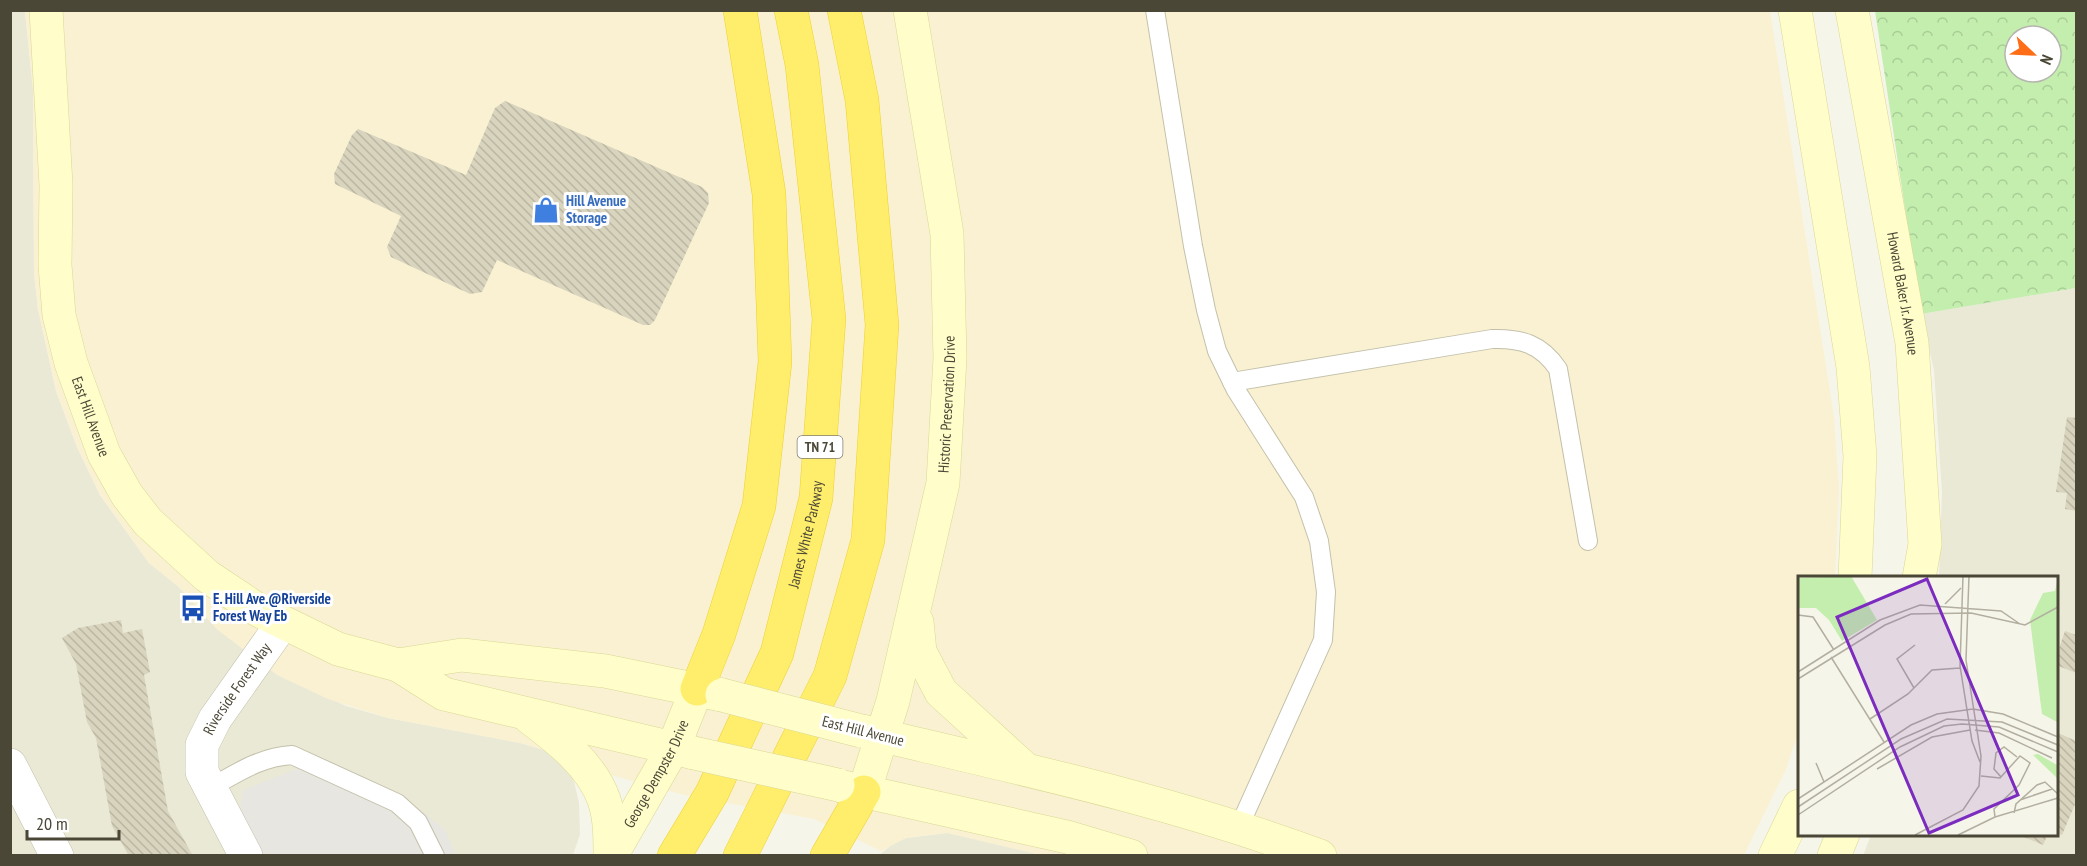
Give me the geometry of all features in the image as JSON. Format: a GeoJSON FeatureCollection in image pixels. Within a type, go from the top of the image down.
{"type":"FeatureCollection","features":[{"type":"Feature","properties":{"kind":"highway"},"geometry":{"type":"LineString","coordinates":[[710,692],[719,634],[759,506],[775,362],[769,194],[740,10]]}},
{"type":"Feature","properties":{"kind":"highway","name":"James White Parkway"},"geometry":{"type":"LineString","coordinates":[[674,855],[712,793],[777,654],[816,498],[829,319],[802,65],[791,10]]}},
{"type":"Feature","properties":{"kind":"highway"},"geometry":{"type":"LineString","coordinates":[[740,855],[830,676],[868,540],[882,325],[862,100],[844,10]]}},
{"type":"Feature","properties":{"kind":"highway"},"geometry":{"type":"LineString","coordinates":[[827,855],[851,788]]}},
{"type":"Feature","properties":{"kind":"main road","name":"East Hill Avenue"},"geometry":{"type":"LineString","coordinates":[[46,10],[56,185],[56,265],[59,315],[70,363],[104,454],[128,495],[148,522],[207,576],[282,624],[338,649],[398,665],[444,694],[1067,837],[1131,855]]}},
{"type":"Feature","properties":{"kind":"main road","name":"Historic Preservation Drive"},"geometry":{"type":"LineString","coordinates":[[851,788],[916,612],[943,483],[950,358],[947,234],[910,10]]}},
{"type":"Feature","properties":{"kind":"main road"},"geometry":{"type":"LineString","coordinates":[[1796,10],[1853,367],[1860,456],[1855,576]]}},
{"type":"Feature","properties":{"kind":"main road","name":"Howard Baker Jr. Avenue"},"geometry":{"type":"LineString","coordinates":[[1852,10],[1912,343],[1925,544],[1919,576]]}},
{"type":"Feature","properties":{"kind":"main road"},"geometry":{"type":"LineString","coordinates":[[916,612],[920,652],[941,692],[1025,769]]}},
{"type":"Feature","properties":{"kind":"main road","name":"East Hill Avenue"},"geometry":{"type":"LineString","coordinates":[[398,665],[462,655],[605,671],[710,692],[871,733],[1082,781],[1239,827],[1320,855]]}},
{"type":"Feature","properties":{"kind":"main road","name":"George Dempster Drive"},"geometry":{"type":"LineString","coordinates":[[611,855],[684,750],[710,692]]}},
{"type":"Feature","properties":{"kind":"main road"},"geometry":{"type":"LineString","coordinates":[[524,713],[560,741],[586,769],[604,799],[611,855]]}},
{"type":"Feature","properties":{"kind":"main road"},"geometry":{"type":"LineString","coordinates":[[1774,855],[1798,808]]}},
{"type":"Feature","properties":{"kind":"main road"},"geometry":{"type":"LineString","coordinates":[[1834,855],[1842,836]]}},
{"type":"Feature","properties":{"kind":"street","name":"Riverside Forest Way"},"geometry":{"type":"LineString","coordinates":[[246,855],[202,772],[202,745],[215,719],[282,624]]}},
{"type":"Feature","properties":{"kind":"street"},"geometry":{"type":"LineString","coordinates":[[10,765],[57,855]]}},
{"type":"Feature","properties":{"kind":"lane"},"geometry":{"type":"LineString","coordinates":[[1155,10],[1206,310],[1217,351],[1232,382],[1304,497],[1319,541],[1326,592],[1323,640],[1239,827]]}},
{"type":"Feature","properties":{"kind":"lane"},"geometry":{"type":"LineString","coordinates":[[1232,382],[1492,339],[1514,338],[1532,344],[1548,355],[1558,369],[1588,542]]}},
{"type":"Feature","properties":{"kind":"lane"},"geometry":{"type":"LineString","coordinates":[[210,788],[253,763],[273,757],[292,755],[397,803],[418,822],[435,855]]}},
{"type":"Feature","properties":{"kind":"shaded area"},"geometry":{"type":"Polygon","coordinates":[[[10,11],[25,11],[33,90],[34,273],[38,309],[56,391],[77,447],[100,495],[149,563],[179,587],[218,630],[281,675],[346,706],[388,718],[520,743],[544,750],[563,762],[572,773],[579,803],[580,834],[573,855],[11,855],[10,11]]]}},
{"type":"Feature","properties":{"kind":"shaded area"},"geometry":{"type":"Polygon","coordinates":[[[25,11],[1770,11],[1834,417],[1839,487],[1835,576],[1798,576],[1798,734],[1786,769],[1744,855],[1044,856],[947,833],[906,838],[881,851],[814,819],[684,795],[563,762],[544,750],[520,743],[388,718],[328,699],[277,675],[218,630],[179,587],[149,563],[100,495],[77,447],[56,391],[38,309],[34,273],[33,90],[25,11]]]}},
{"type":"Feature","properties":{"kind":"shaded area"},"geometry":{"type":"Polygon","coordinates":[[[2076,288],[2076,855],[1863,856],[1871,836],[2057,836],[2057,576],[1939,576],[1942,493],[1934,370],[1921,314],[2076,288]]]}},
{"type":"Feature","properties":{"kind":"shaded area"},"geometry":{"type":"Polygon","coordinates":[[[299,768],[369,788],[419,809],[445,830],[456,855],[234,856],[243,790],[299,768]]]}},
{"type":"Feature","properties":{"kind":"shaded area"},"geometry":{"type":"Polygon","coordinates":[[[947,833],[987,840],[1044,855],[878,856],[894,843],[906,838],[947,833]]]}},
{"type":"Feature","properties":{"kind":"green space"},"geometry":{"type":"Polygon","coordinates":[[[1875,11],[2076,11],[2076,288],[1921,314],[1875,11]]]}},
{"type":"Feature","properties":{"kind":"building","name":"Hill Avenue Storage"},"geometry":{"type":"Polygon","coordinates":[[[505,101],[702,187],[708,193],[709,203],[655,320],[650,325],[643,325],[497,260],[482,292],[470,294],[391,257],[387,247],[401,216],[335,184],[334,174],[352,135],[358,129],[466,175],[495,108],[505,101]]]}},
{"type":"Feature","properties":{"kind":"building"},"geometry":{"type":"Polygon","coordinates":[[[2067,417],[2076,418],[2076,511],[2065,509],[2067,493],[2056,492],[2067,417]]]}},
{"type":"Feature","properties":{"kind":"building"},"geometry":{"type":"Polygon","coordinates":[[[121,620],[123,633],[142,629],[150,672],[144,675],[168,811],[193,856],[129,856],[112,826],[96,738],[87,722],[76,664],[62,638],[78,628],[121,620]]]}},
{"type":"Feature","properties":{"kind":"building"},"geometry":{"type":"Polygon","coordinates":[[[2065,631],[2076,635],[2076,673],[2057,665],[2057,654],[2065,631]]]}},
{"type":"Feature","properties":{"kind":"building"},"geometry":{"type":"Polygon","coordinates":[[[2057,732],[2076,741],[2076,802],[2062,835],[2057,833],[2057,732]]]}},
{"type":"Feature","properties":{"kind":"building"},"geometry":{"type":"Polygon","coordinates":[[[2022,836],[2047,836],[2043,845],[2022,836]]]}},
{"type":"Feature","properties":{"kind":"place","name":"Hill Avenue Storage"},"geometry":{"type":"Point","coordinates":[546,210]}},
{"type":"Feature","properties":{"kind":"place","name":"E. Hill Ave.@Riverside Forest Way Eb"},"geometry":{"type":"Point","coordinates":[193,608]}}]}
